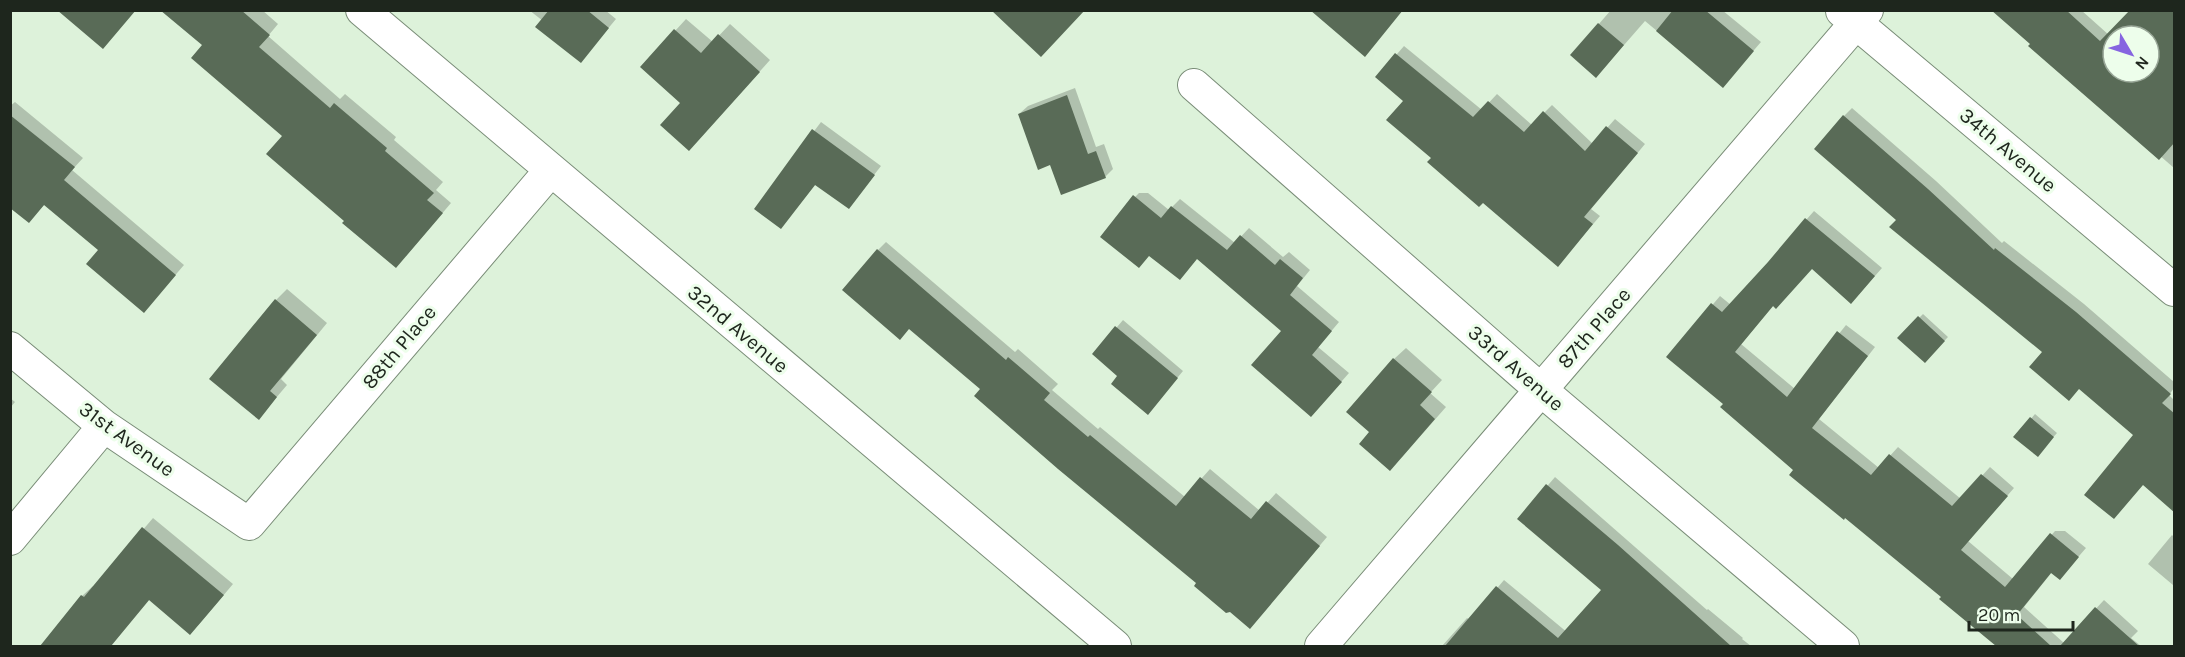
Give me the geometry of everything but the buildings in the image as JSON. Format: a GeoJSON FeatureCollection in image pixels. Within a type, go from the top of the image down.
{"type":"FeatureCollection","features":[{"type":"Feature","properties":{"kind":"street","name":"32nd Avenue"},"geometry":{"type":"LineString","coordinates":[[362,10],[1115,646]]}},
{"type":"Feature","properties":{"kind":"street","name":"34th Avenue"},"geometry":{"type":"LineString","coordinates":[[1855,15],[2175,290]]}},
{"type":"Feature","properties":{"kind":"street","name":"87th Place"},"geometry":{"type":"LineString","coordinates":[[1321,646],[1541,390],[1855,15]]}},
{"type":"Feature","properties":{"kind":"street","name":"33rd Avenue"},"geometry":{"type":"LineString","coordinates":[[1194,85],[1541,390],[1843,646]]}},
{"type":"Feature","properties":{"kind":"street","name":"88th Place"},"geometry":{"type":"LineString","coordinates":[[249,525],[550,171]]}},
{"type":"Feature","properties":{"kind":"street","name":"31st Avenue"},"geometry":{"type":"LineString","coordinates":[[10,348],[104,426],[249,525]]}},
{"type":"Feature","properties":{"kind":"street"},"geometry":{"type":"LineString","coordinates":[[10,539],[104,426]]}}]}
